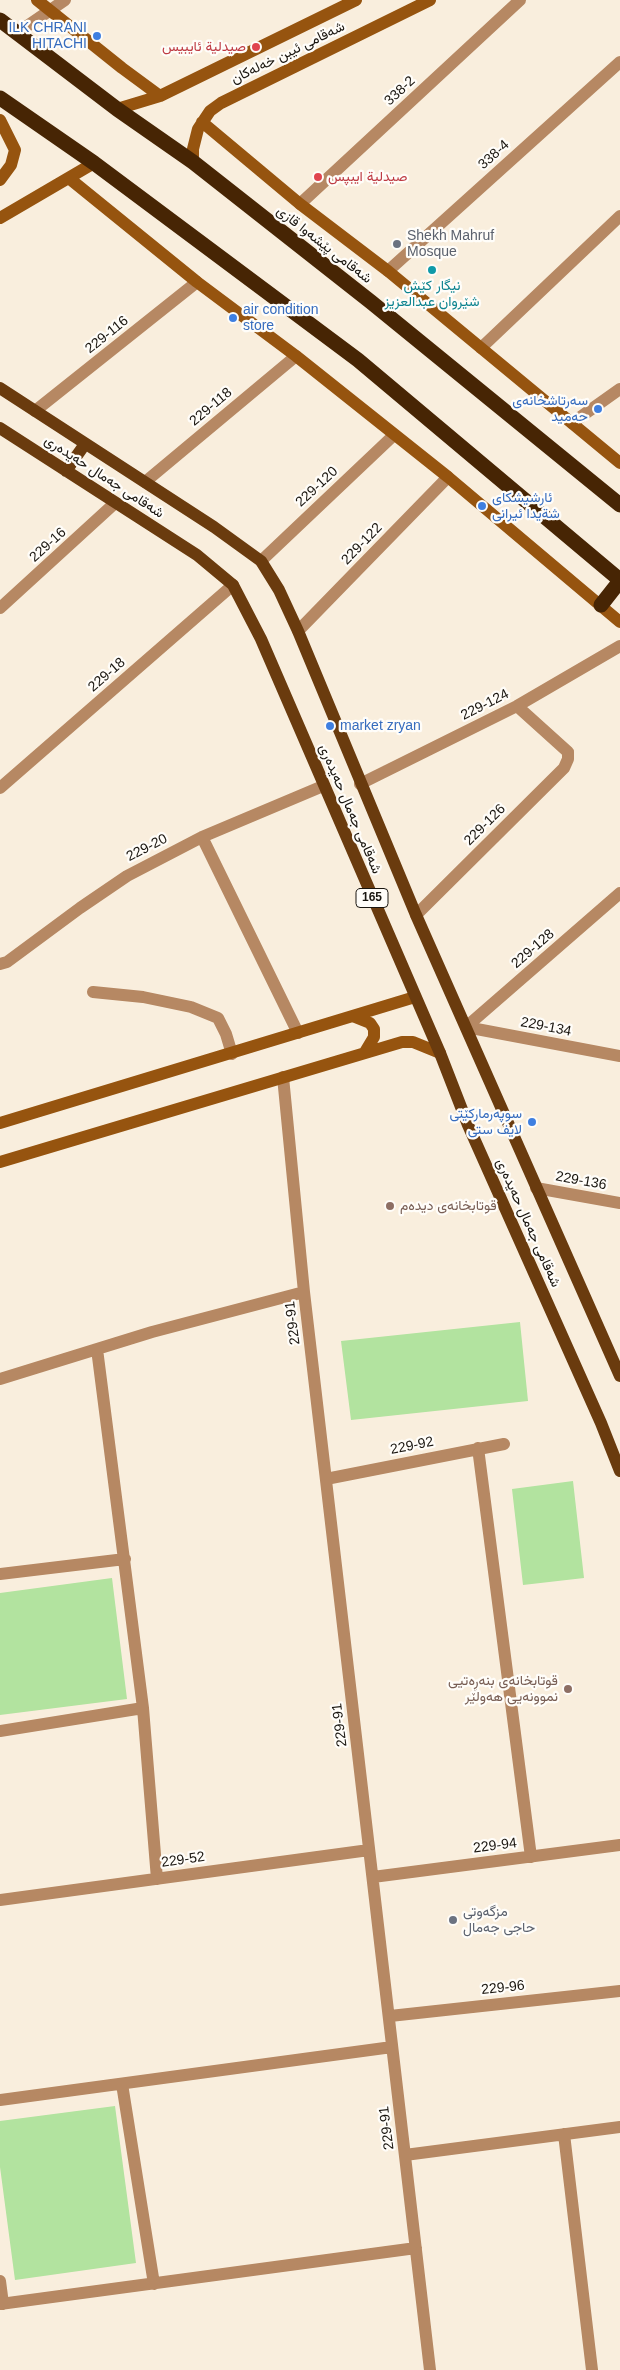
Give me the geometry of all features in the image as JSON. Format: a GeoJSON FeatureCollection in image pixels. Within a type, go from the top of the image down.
{"type":"FeatureCollection","features":[{"type":"Feature","properties":{"kind":"highway","name":"شەقامی پێشەوا قازی"},"geometry":{"type":"LineString","coordinates":[[0,20],[117,109],[193,162],[371,302],[620,505]]}},
{"type":"Feature","properties":{"kind":"highway"},"geometry":{"type":"LineString","coordinates":[[0,98],[94,163],[358,360],[620,580],[601,605]]}},
{"type":"Feature","properties":{"kind":"main road","name":"شەقامی جەمال حەیدەری"},"geometry":{"type":"LineString","coordinates":[[0,388],[214,526],[261,561],[279,590],[298,631],[416,915],[536,1188],[616,1360],[620,1376]]}},
{"type":"Feature","properties":{"kind":"main road","name":"شەقامی جەمال حەیدەری"},"geometry":{"type":"LineString","coordinates":[[0,428],[197,555],[233,585],[261,639],[440,1053],[468,1125],[597,1414],[620,1471]]}},
{"type":"Feature","properties":{"kind":"main road"},"geometry":{"type":"LineString","coordinates":[[66,471],[85,444]]}},
{"type":"Feature","properties":{"kind":"street"},"geometry":{"type":"LineString","coordinates":[[37,0],[160,96]]}},
{"type":"Feature","properties":{"kind":"street"},"geometry":{"type":"LineString","coordinates":[[17,33],[65,0]]}},
{"type":"Feature","properties":{"kind":"street","name":"شەقامی ئیبن خەلەکان"},"geometry":{"type":"LineString","coordinates":[[117,109],[160,96],[356,0]]}},
{"type":"Feature","properties":{"kind":"street","name":"شەقامی ئیبن خەلەکان"},"geometry":{"type":"LineString","coordinates":[[193,162],[195,139],[202,122],[210,111],[221,103],[430,0]]}},
{"type":"Feature","properties":{"kind":"street","name":"338-2"},"geometry":{"type":"LineString","coordinates":[[300,204],[520,0]]}},
{"type":"Feature","properties":{"kind":"street","name":"338-4"},"geometry":{"type":"LineString","coordinates":[[388,271],[620,62]]}},
{"type":"Feature","properties":{"kind":"street"},"geometry":{"type":"LineString","coordinates":[[0,120],[15,150],[11,166],[0,180]]}},
{"type":"Feature","properties":{"kind":"street"},"geometry":{"type":"LineString","coordinates":[[202,122],[300,204],[388,271],[620,463]]}},
{"type":"Feature","properties":{"kind":"street"},"geometry":{"type":"LineString","coordinates":[[0,139],[15,150]]}},
{"type":"Feature","properties":{"kind":"street"},"geometry":{"type":"LineString","coordinates":[[0,218],[70,179],[94,163]]}},
{"type":"Feature","properties":{"kind":"street"},"geometry":{"type":"LineString","coordinates":[[70,179],[197,282],[296,356],[448,477],[620,622]]}},
{"type":"Feature","properties":{"kind":"street"},"geometry":{"type":"LineString","coordinates":[[481,348],[620,216]]}},
{"type":"Feature","properties":{"kind":"street","name":"229-116"},"geometry":{"type":"LineString","coordinates":[[35,411],[197,282]]}},
{"type":"Feature","properties":{"kind":"street","name":"229-118"},"geometry":{"type":"LineString","coordinates":[[145,482],[296,356]]}},
{"type":"Feature","properties":{"kind":"street"},"geometry":{"type":"LineString","coordinates":[[572,424],[620,389]]}},
{"type":"Feature","properties":{"kind":"street","name":"229-120"},"geometry":{"type":"LineString","coordinates":[[261,561],[394,435]]}},
{"type":"Feature","properties":{"kind":"street","name":"229-122"},"geometry":{"type":"LineString","coordinates":[[298,631],[448,477]]}},
{"type":"Feature","properties":{"kind":"street","name":"229-16"},"geometry":{"type":"LineString","coordinates":[[0,608],[115,503]]}},
{"type":"Feature","properties":{"kind":"street","name":"229-18"},"geometry":{"type":"LineString","coordinates":[[0,788],[233,585]]}},
{"type":"Feature","properties":{"kind":"street","name":"229-124"},"geometry":{"type":"LineString","coordinates":[[360,784],[517,706],[620,646]]}},
{"type":"Feature","properties":{"kind":"street","name":"229-126"},"geometry":{"type":"LineString","coordinates":[[416,915],[564,768],[568,759],[568,752],[517,706]]}},
{"type":"Feature","properties":{"kind":"street","name":"229-20"},"geometry":{"type":"LineString","coordinates":[[0,964],[7,962],[80,908],[128,876],[202,837],[323,786]]}},
{"type":"Feature","properties":{"kind":"street"},"geometry":{"type":"LineString","coordinates":[[202,837],[298,1033]]}},
{"type":"Feature","properties":{"kind":"street","name":"229-128"},"geometry":{"type":"LineString","coordinates":[[466,1027],[620,893]]}},
{"type":"Feature","properties":{"kind":"street"},"geometry":{"type":"LineString","coordinates":[[93,992],[143,998],[191,1007],[218,1018],[232,1054]]}},
{"type":"Feature","properties":{"kind":"street"},"geometry":{"type":"LineString","coordinates":[[0,1123],[415,998]]}},
{"type":"Feature","properties":{"kind":"street"},"geometry":{"type":"LineString","coordinates":[[356,1017],[370,1023],[374,1029],[374,1037],[365,1052]]}},
{"type":"Feature","properties":{"kind":"street","name":"229-134"},"geometry":{"type":"LineString","coordinates":[[466,1027],[620,1056]]}},
{"type":"Feature","properties":{"kind":"street"},"geometry":{"type":"LineString","coordinates":[[0,1162],[402,1042],[413,1042],[440,1053]]}},
{"type":"Feature","properties":{"kind":"street","name":"229-91"},"geometry":{"type":"LineString","coordinates":[[283,1077],[304,1292],[430,2370]]}},
{"type":"Feature","properties":{"kind":"street","name":"229-136"},"geometry":{"type":"LineString","coordinates":[[536,1188],[620,1204]]}},
{"type":"Feature","properties":{"kind":"street"},"geometry":{"type":"LineString","coordinates":[[0,1379],[97,1349],[304,1292]]}},
{"type":"Feature","properties":{"kind":"street"},"geometry":{"type":"LineString","coordinates":[[97,1349],[143,1708],[157,1879]]}},
{"type":"Feature","properties":{"kind":"street","name":"229-92"},"geometry":{"type":"LineString","coordinates":[[326,1479],[504,1444]]}},
{"type":"Feature","properties":{"kind":"street"},"geometry":{"type":"LineString","coordinates":[[478,1448],[531,1857]]}},
{"type":"Feature","properties":{"kind":"street"},"geometry":{"type":"LineString","coordinates":[[0,1574],[125,1559]]}},
{"type":"Feature","properties":{"kind":"street"},"geometry":{"type":"LineString","coordinates":[[0,1730],[143,1708]]}},
{"type":"Feature","properties":{"kind":"street","name":"229-94"},"geometry":{"type":"LineString","coordinates":[[373,1877],[620,1845]]}},
{"type":"Feature","properties":{"kind":"street","name":"229-52"},"geometry":{"type":"LineString","coordinates":[[0,1900],[369,1850]]}},
{"type":"Feature","properties":{"kind":"street","name":"229-96"},"geometry":{"type":"LineString","coordinates":[[390,2016],[620,1991]]}},
{"type":"Feature","properties":{"kind":"street"},"geometry":{"type":"LineString","coordinates":[[0,2100],[392,2046]]}},
{"type":"Feature","properties":{"kind":"street"},"geometry":{"type":"LineString","coordinates":[[122,2084],[154,2284]]}},
{"type":"Feature","properties":{"kind":"street"},"geometry":{"type":"LineString","coordinates":[[405,2155],[620,2127]]}},
{"type":"Feature","properties":{"kind":"street"},"geometry":{"type":"LineString","coordinates":[[564,2134],[592,2370]]}},
{"type":"Feature","properties":{"kind":"street"},"geometry":{"type":"LineString","coordinates":[[0,2281],[2,2304],[416,2248]]}},
{"type":"Feature","properties":{"kind":"green space"},"geometry":{"type":"Polygon","coordinates":[[[520,1322],[528,1401],[351,1420],[341,1341],[520,1322]]]}},
{"type":"Feature","properties":{"kind":"green space"},"geometry":{"type":"Polygon","coordinates":[[[573,1481],[584,1578],[523,1585],[512,1489],[573,1481]]]}},
{"type":"Feature","properties":{"kind":"green space"},"geometry":{"type":"Polygon","coordinates":[[[112,1578],[127,1699],[0,1715],[0,1593],[112,1578]]]}},
{"type":"Feature","properties":{"kind":"green space"},"geometry":{"type":"Polygon","coordinates":[[[115,2106],[136,2263],[15,2280],[0,2167],[0,2121],[115,2106]]]}},
{"type":"Feature","properties":{"kind":"place","name":"ILK CHRANI HITACHI"},"geometry":{"type":"Point","coordinates":[97,36]}},
{"type":"Feature","properties":{"kind":"place","name":"صيدلية ئايبيس"},"geometry":{"type":"Point","coordinates":[256,47]}},
{"type":"Feature","properties":{"kind":"place","name":"صيدلية ایبپس"},"geometry":{"type":"Point","coordinates":[318,177]}},
{"type":"Feature","properties":{"kind":"place","name":"Shekh Mahruf Mosque"},"geometry":{"type":"Point","coordinates":[397,244]}},
{"type":"Feature","properties":{"kind":"place","name":"نیگار کێش شێروان عبدالعزیز"},"geometry":{"type":"Point","coordinates":[432,270]}},
{"type":"Feature","properties":{"kind":"place","name":"air condition store"},"geometry":{"type":"Point","coordinates":[233,318]}},
{"type":"Feature","properties":{"kind":"place","name":"سەرتاشخانەی حەمید"},"geometry":{"type":"Point","coordinates":[598,409]}},
{"type":"Feature","properties":{"kind":"place","name":"ئارشيشكاى شةيدا ئيرانى"},"geometry":{"type":"Point","coordinates":[482,506]}},
{"type":"Feature","properties":{"kind":"place","name":"market zryan"},"geometry":{"type":"Point","coordinates":[330,726]}},
{"type":"Feature","properties":{"kind":"place","name":"سوپەرمارکێتی لایف ستی"},"geometry":{"type":"Point","coordinates":[532,1122]}},
{"type":"Feature","properties":{"kind":"place","name":"قوتابخانەی دیدەم"},"geometry":{"type":"Point","coordinates":[390,1206]}},
{"type":"Feature","properties":{"kind":"place","name":"قوتابخانەی بنەڕەتیی نموونەیی هەولێر"},"geometry":{"type":"Point","coordinates":[568,1689]}},
{"type":"Feature","properties":{"kind":"place","name":"مزگەوتی حاجی جەمال"},"geometry":{"type":"Point","coordinates":[453,1920]}}]}
